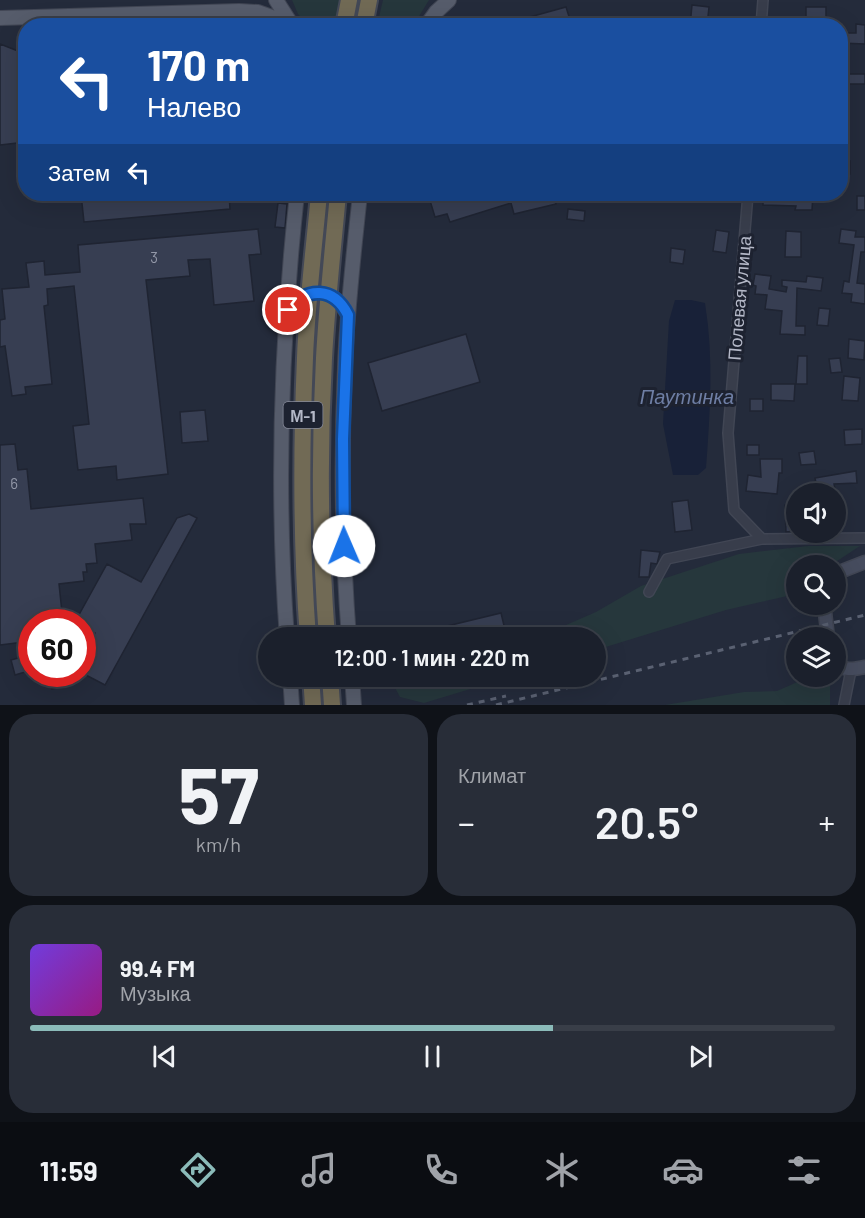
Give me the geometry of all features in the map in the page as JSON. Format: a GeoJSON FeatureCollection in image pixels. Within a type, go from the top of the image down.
{"type":"FeatureCollection","features":[{"type":"Feature","properties":{"kind":"highway"},"geometry":{"type":"LineString","coordinates":[[346,18],[349,0]]}},
{"type":"Feature","properties":{"kind":"highway"},"geometry":{"type":"LineString","coordinates":[[366,18],[369,0]]}},
{"type":"Feature","properties":{"kind":"highway","name":"М-1"},"geometry":{"type":"LineString","coordinates":[[307,627],[302,521],[302,439],[305,356],[318,201]]}},
{"type":"Feature","properties":{"kind":"highway","name":"М-1"},"geometry":{"type":"LineString","coordinates":[[327,627],[321,439],[324,357],[337,201]]}},
{"type":"Feature","properties":{"kind":"highway"},"geometry":{"type":"LineString","coordinates":[[312,687],[313,705]]}},
{"type":"Feature","properties":{"kind":"highway"},"geometry":{"type":"LineString","coordinates":[[331,687],[332,705]]}},
{"type":"Feature","properties":{"kind":"main road"},"geometry":{"type":"LineString","coordinates":[[276,0],[288,18]]}},
{"type":"Feature","properties":{"kind":"main road"},"geometry":{"type":"LineString","coordinates":[[439,6],[449,0]]}},
{"type":"Feature","properties":{"kind":"main road"},"geometry":{"type":"LineString","coordinates":[[0,18],[239,11],[258,12],[281,18]]}},
{"type":"Feature","properties":{"kind":"main road"},"geometry":{"type":"LineString","coordinates":[[286,627],[281,529],[282,406],[296,201]]}},
{"type":"Feature","properties":{"kind":"main road"},"geometry":{"type":"LineString","coordinates":[[348,627],[343,528],[343,439],[348,315],[359,201]]}},
{"type":"Feature","properties":{"kind":"main road"},"geometry":{"type":"LineString","coordinates":[[288,310],[304,295],[325,293],[343,305],[348,315]]}},
{"type":"Feature","properties":{"kind":"main road"},"geometry":{"type":"LineString","coordinates":[[291,687],[292,705]]}},
{"type":"Feature","properties":{"kind":"main road"},"geometry":{"type":"LineString","coordinates":[[353,687],[354,705]]}},
{"type":"Feature","properties":{"kind":"street"},"geometry":{"type":"LineString","coordinates":[[762,18],[763,0]]}},
{"type":"Feature","properties":{"kind":"street","name":"Полевая улица"},"geometry":{"type":"LineString","coordinates":[[747,201],[728,433],[734,510],[762,539]]}},
{"type":"Feature","properties":{"kind":"street"},"geometry":{"type":"LineString","coordinates":[[649,592],[667,559],[762,539],[865,538]]}},
{"type":"Feature","properties":{"kind":"street"},"geometry":{"type":"LineString","coordinates":[[846,569],[865,562]]}},
{"type":"Feature","properties":{"kind":"street"},"geometry":{"type":"LineString","coordinates":[[846,669],[865,667]]}},
{"type":"Feature","properties":{"kind":"street"},"geometry":{"type":"LineString","coordinates":[[844,705],[851,670]]}},
{"type":"Feature","properties":{"kind":"shaded area"},"geometry":{"type":"Polygon","coordinates":[[[292,0],[340,0],[337,18],[302,18],[292,0]]]}},
{"type":"Feature","properties":{"kind":"shaded area"},"geometry":{"type":"Polygon","coordinates":[[[383,0],[429,0],[418,18],[379,17],[383,0]]]}},
{"type":"Feature","properties":{"kind":"shaded area"},"geometry":{"type":"Polygon","coordinates":[[[808,546],[860,546],[846,555],[786,555],[786,596],[726,610],[606,647],[606,627],[561,627],[596,612],[641,586],[739,554],[808,546]]]}},
{"type":"Feature","properties":{"kind":"shaded area"},"geometry":{"type":"Polygon","coordinates":[[[395,687],[477,687],[424,703],[400,697],[395,687]]]}},
{"type":"Feature","properties":{"kind":"shaded area"},"geometry":{"type":"Polygon","coordinates":[[[786,687],[830,687],[830,705],[665,705],[744,692],[777,691],[786,687]]]}},
{"type":"Feature","properties":{"kind":"water","name":"Паутинка"},"geometry":{"type":"Polygon","coordinates":[[[675,300],[705,303],[708,324],[710,386],[706,468],[698,475],[673,475],[663,424],[669,321],[675,300]]]}},
{"type":"Feature","properties":{"kind":"building"},"geometry":{"type":"Polygon","coordinates":[[[692,5],[709,7],[708,18],[691,18],[692,5]]]}},
{"type":"Feature","properties":{"kind":"building"},"geometry":{"type":"Polygon","coordinates":[[[566,7],[569,18],[526,18],[566,7]]]}},
{"type":"Feature","properties":{"kind":"building"},"geometry":{"type":"Polygon","coordinates":[[[806,7],[826,7],[826,18],[806,18],[806,7]]]}},
{"type":"Feature","properties":{"kind":"building"},"geometry":{"type":"Polygon","coordinates":[[[856,24],[865,25],[865,44],[848,43],[848,33],[856,33],[856,24]]]}},
{"type":"Feature","properties":{"kind":"building"},"geometry":{"type":"Polygon","coordinates":[[[0,44],[18,51],[18,143],[0,145],[0,44]]]}},
{"type":"Feature","properties":{"kind":"building"},"geometry":{"type":"Polygon","coordinates":[[[848,74],[865,74],[865,84],[848,84],[848,74]]]}},
{"type":"Feature","properties":{"kind":"building"},"geometry":{"type":"Polygon","coordinates":[[[848,161],[850,161],[850,174],[848,174],[848,161]]]}},
{"type":"Feature","properties":{"kind":"building"},"geometry":{"type":"Polygon","coordinates":[[[857,196],[865,196],[865,210],[857,210],[857,196]]]}},
{"type":"Feature","properties":{"kind":"building"},"geometry":{"type":"Polygon","coordinates":[[[82,201],[229,201],[230,209],[84,222],[82,201]]]}},
{"type":"Feature","properties":{"kind":"building"},"geometry":{"type":"Polygon","coordinates":[[[430,201],[555,201],[556,204],[514,214],[511,203],[450,222],[447,214],[435,217],[430,201]]]}},
{"type":"Feature","properties":{"kind":"building"},"geometry":{"type":"Polygon","coordinates":[[[763,201],[813,201],[812,210],[795,210],[796,206],[763,205],[763,201]]]}},
{"type":"Feature","properties":{"kind":"building"},"geometry":{"type":"Polygon","coordinates":[[[278,203],[287,204],[285,228],[275,227],[278,203]]]}},
{"type":"Feature","properties":{"kind":"building"},"geometry":{"type":"Polygon","coordinates":[[[568,209],[585,211],[584,221],[567,219],[568,209]]]}},
{"type":"Feature","properties":{"kind":"building"},"geometry":{"type":"Polygon","coordinates":[[[258,229],[261,254],[249,255],[254,301],[214,305],[210,259],[188,260],[190,276],[146,280],[168,474],[117,480],[116,466],[78,470],[73,426],[89,424],[74,286],[47,289],[48,305],[44,306],[52,384],[25,387],[26,394],[12,396],[5,346],[0,347],[0,320],[5,319],[2,289],[29,287],[26,263],[44,261],[45,275],[80,272],[78,245],[258,229]]]}},
{"type":"Feature","properties":{"kind":"building"},"geometry":{"type":"Polygon","coordinates":[[[841,229],[856,231],[855,237],[865,237],[865,252],[861,252],[857,283],[865,284],[865,304],[851,302],[852,294],[842,293],[844,281],[849,282],[854,245],[839,243],[841,229]]]}},
{"type":"Feature","properties":{"kind":"building"},"geometry":{"type":"Polygon","coordinates":[[[716,230],[729,232],[726,253],[713,251],[716,230]]]}},
{"type":"Feature","properties":{"kind":"building"},"geometry":{"type":"Polygon","coordinates":[[[786,231],[801,232],[801,257],[785,257],[786,231]]]}},
{"type":"Feature","properties":{"kind":"building"},"geometry":{"type":"Polygon","coordinates":[[[671,248],[685,250],[683,264],[670,262],[671,248]]]}},
{"type":"Feature","properties":{"kind":"building"},"geometry":{"type":"Polygon","coordinates":[[[755,274],[771,276],[769,289],[786,292],[787,287],[782,286],[782,280],[806,282],[807,276],[823,278],[821,291],[797,288],[796,326],[805,326],[805,335],[780,334],[782,311],[765,309],[767,295],[755,294],[756,286],[753,285],[755,274]]]}},
{"type":"Feature","properties":{"kind":"building"},"geometry":{"type":"Polygon","coordinates":[[[819,308],[830,309],[828,326],[817,325],[819,308]]]}},
{"type":"Feature","properties":{"kind":"building"},"geometry":{"type":"Polygon","coordinates":[[[466,334],[480,382],[382,411],[368,363],[466,334]]]}},
{"type":"Feature","properties":{"kind":"building"},"geometry":{"type":"Polygon","coordinates":[[[849,339],[865,341],[864,360],[848,358],[849,339]]]}},
{"type":"Feature","properties":{"kind":"building"},"geometry":{"type":"Polygon","coordinates":[[[798,356],[807,356],[807,384],[796,384],[798,356]]]}},
{"type":"Feature","properties":{"kind":"building"},"geometry":{"type":"Polygon","coordinates":[[[840,358],[842,372],[831,373],[829,359],[840,358]]]}},
{"type":"Feature","properties":{"kind":"building"},"geometry":{"type":"Polygon","coordinates":[[[844,376],[860,378],[858,401],[842,400],[844,376]]]}},
{"type":"Feature","properties":{"kind":"building"},"geometry":{"type":"Polygon","coordinates":[[[771,384],[795,384],[794,401],[771,400],[771,384]]]}},
{"type":"Feature","properties":{"kind":"building"},"geometry":{"type":"Polygon","coordinates":[[[750,399],[763,399],[763,411],[750,411],[750,399]]]}},
{"type":"Feature","properties":{"kind":"building"},"geometry":{"type":"Polygon","coordinates":[[[205,410],[208,441],[182,443],[180,412],[205,410]]]}},
{"type":"Feature","properties":{"kind":"building"},"geometry":{"type":"Polygon","coordinates":[[[862,429],[862,444],[845,445],[844,430],[862,429]]]}},
{"type":"Feature","properties":{"kind":"building"},"geometry":{"type":"Polygon","coordinates":[[[15,444],[18,470],[27,469],[31,509],[143,498],[146,524],[130,524],[132,540],[95,544],[97,563],[86,564],[87,572],[83,572],[84,581],[59,584],[62,609],[18,609],[18,643],[0,645],[0,445],[15,444]]]}},
{"type":"Feature","properties":{"kind":"building"},"geometry":{"type":"Polygon","coordinates":[[[747,445],[759,445],[759,455],[747,455],[747,445]]]}},
{"type":"Feature","properties":{"kind":"building"},"geometry":{"type":"Polygon","coordinates":[[[814,451],[816,464],[801,465],[799,453],[814,451]]]}},
{"type":"Feature","properties":{"kind":"building"},"geometry":{"type":"Polygon","coordinates":[[[760,459],[782,459],[782,473],[779,473],[777,494],[746,491],[748,475],[761,477],[760,459]]]}},
{"type":"Feature","properties":{"kind":"building"},"geometry":{"type":"Polygon","coordinates":[[[856,471],[857,483],[816,483],[815,478],[856,471]]]}},
{"type":"Feature","properties":{"kind":"building"},"geometry":{"type":"Polygon","coordinates":[[[688,500],[692,530],[675,532],[672,502],[688,500]]]}},
{"type":"Feature","properties":{"kind":"building"},"geometry":{"type":"Polygon","coordinates":[[[189,514],[197,518],[105,685],[96,680],[96,609],[82,609],[107,564],[141,582],[177,518],[189,514]]]}},
{"type":"Feature","properties":{"kind":"building"},"geometry":{"type":"Polygon","coordinates":[[[641,550],[660,552],[657,564],[651,563],[649,577],[639,577],[641,550]]]}},
{"type":"Feature","properties":{"kind":"building"},"geometry":{"type":"Polygon","coordinates":[[[501,613],[504,627],[443,627],[501,613]]]}},
{"type":"Feature","properties":{"kind":"building"},"geometry":{"type":"Polygon","coordinates":[[[18,658],[18,674],[15,675],[11,660],[18,658]]]}},
{"type":"Feature","properties":{"kind":"railway"},"geometry":{"type":"LineString","coordinates":[[496,705],[865,615]]}},
{"type":"Feature","properties":{"kind":"railway"},"geometry":{"type":"LineString","coordinates":[[467,705],[506,696]]}},
{"type":"Feature","properties":{"kind":"route"},"geometry":{"type":"LineString","coordinates":[[288,310],[304,295],[325,293],[343,305],[348,315],[343,439],[344,546]]}}]}
